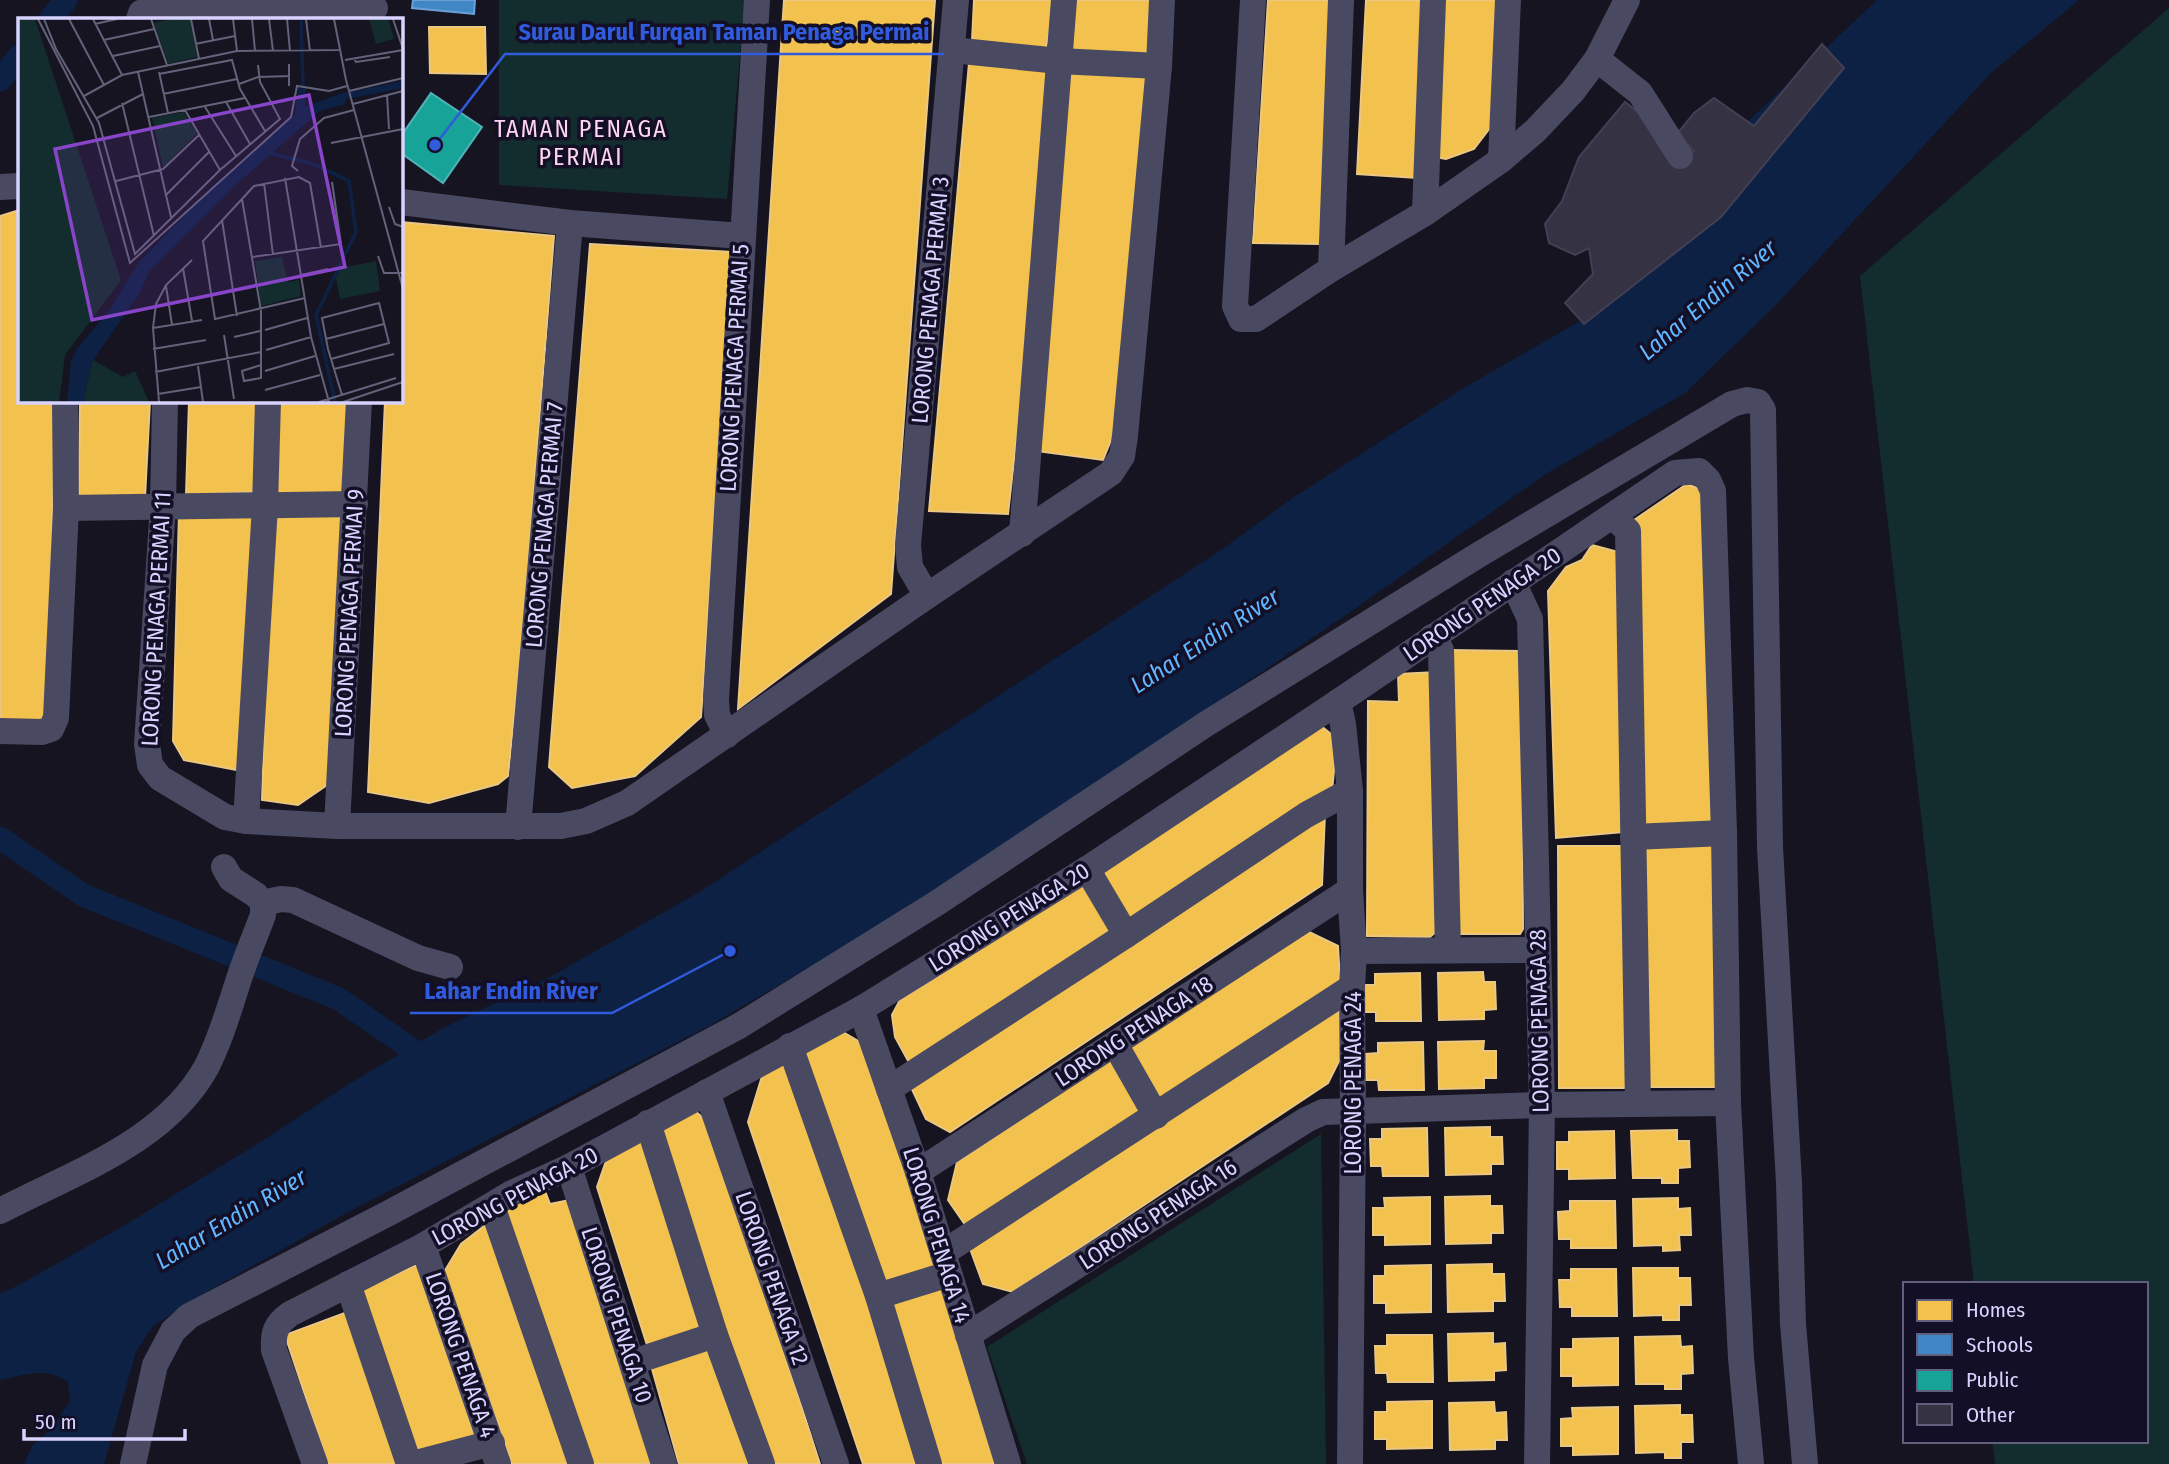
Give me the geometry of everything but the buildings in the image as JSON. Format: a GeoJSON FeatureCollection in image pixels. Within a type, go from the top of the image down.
{"type":"FeatureCollection","features":[{"type":"Feature","properties":{"kind":"street","name":"LORONG PENAGA PERMAI 5"},"geometry":{"type":"LineString","coordinates":[[727,735],[717,715],[716,700],[757,0]]}},
{"type":"Feature","properties":{"kind":"street","name":"LORONG PENAGA PERMAI 3"},"geometry":{"type":"LineString","coordinates":[[927,596],[910,567],[908,545],[956,0]]}},
{"type":"Feature","properties":{"kind":"street"},"geometry":{"type":"LineString","coordinates":[[1022,534],[1064,0]]}},
{"type":"Feature","properties":{"kind":"street"},"geometry":{"type":"LineString","coordinates":[[268,402],[265,506],[246,821],[337,826],[518,827],[561,826],[607,814],[628,803],[927,596],[1111,473],[1122,456],[1159,66],[1162,0]]}},
{"type":"Feature","properties":{"kind":"street"},"geometry":{"type":"LineString","coordinates":[[1253,0],[1235,306],[1241,319],[1256,319],[1331,269],[1425,213],[1501,160],[1556,110],[1597,59],[1627,0]]}},
{"type":"Feature","properties":{"kind":"street"},"geometry":{"type":"LineString","coordinates":[[1331,269],[1341,0]]}},
{"type":"Feature","properties":{"kind":"street"},"geometry":{"type":"LineString","coordinates":[[1425,213],[1433,0]]}},
{"type":"Feature","properties":{"kind":"street"},"geometry":{"type":"LineString","coordinates":[[1501,160],[1508,0]]}},
{"type":"Feature","properties":{"kind":"street"},"geometry":{"type":"LineString","coordinates":[[145,14],[375,9]]}},
{"type":"Feature","properties":{"kind":"street"},"geometry":{"type":"LineString","coordinates":[[952,50],[1059,61],[1159,66]]}},
{"type":"Feature","properties":{"kind":"street"},"geometry":{"type":"LineString","coordinates":[[1597,59],[1640,93],[1680,156]]}},
{"type":"Feature","properties":{"kind":"street"},"geometry":{"type":"LineString","coordinates":[[402,202],[570,223],[742,236]]}},
{"type":"Feature","properties":{"kind":"street","name":"LORONG PENAGA PERMAI 7"},"geometry":{"type":"LineString","coordinates":[[518,827],[570,223]]}},
{"type":"Feature","properties":{"kind":"street"},"geometry":{"type":"LineString","coordinates":[[133,1464],[155,1365],[173,1332],[189,1316],[739,1026],[937,903],[1206,724],[1480,554],[1732,404],[1747,400],[1758,402],[1763,410],[1770,847],[1789,1183],[1793,1324],[1805,1464]]}},
{"type":"Feature","properties":{"kind":"street"},"geometry":{"type":"LineString","coordinates":[[0,731],[42,732],[51,729],[56,718],[66,508],[65,402]]}},
{"type":"Feature","properties":{"kind":"street","name":"LORONG PENAGA PERMAI 11"},"geometry":{"type":"LineString","coordinates":[[165,402],[163,506],[147,744],[150,765],[160,778],[175,788],[225,817],[246,821]]}},
{"type":"Feature","properties":{"kind":"street","name":"LORONG PENAGA PERMAI 9"},"geometry":{"type":"LineString","coordinates":[[337,826],[359,402]]}},
{"type":"Feature","properties":{"kind":"street","name":"LORONG PENAGA 20"},"geometry":{"type":"LineString","coordinates":[[315,1464],[274,1350],[277,1323],[289,1314],[423,1246],[502,1200],[569,1167],[861,1009],[1087,869],[1675,473],[1699,471],[1708,480],[1713,491],[1724,833]]}},
{"type":"Feature","properties":{"kind":"street"},"geometry":{"type":"LineString","coordinates":[[66,508],[355,505]]}},
{"type":"Feature","properties":{"kind":"street"},"geometry":{"type":"LineString","coordinates":[[1612,516],[1628,531],[1637,1104]]}},
{"type":"Feature","properties":{"kind":"street","name":"LORONG PENAGA 28"},"geometry":{"type":"LineString","coordinates":[[1513,582],[1530,619],[1542,1105],[1537,1464]]}},
{"type":"Feature","properties":{"kind":"street"},"geometry":{"type":"LineString","coordinates":[[1432,637],[1441,650],[1448,950]]}},
{"type":"Feature","properties":{"kind":"street","name":"LORONG PENAGA 24"},"geometry":{"type":"LineString","coordinates":[[1338,702],[1350,791],[1350,890],[1354,951],[1350,1464]]}},
{"type":"Feature","properties":{"kind":"street"},"geometry":{"type":"LineString","coordinates":[[889,1089],[1306,815],[1350,791]]}},
{"type":"Feature","properties":{"kind":"street"},"geometry":{"type":"LineString","coordinates":[[1633,838],[1724,833],[1728,1102],[1741,1358],[1751,1464]]}},
{"type":"Feature","properties":{"kind":"street"},"geometry":{"type":"LineString","coordinates":[[0,1212],[120,1150],[152,1128],[192,1088],[205,1068],[225,1025],[237,983],[263,915],[263,904],[256,895],[231,879],[225,867]]}},
{"type":"Feature","properties":{"kind":"street"},"geometry":{"type":"LineString","coordinates":[[1087,869],[1126,935]]}},
{"type":"Feature","properties":{"kind":"street","name":"LORONG PENAGA 18"},"geometry":{"type":"LineString","coordinates":[[918,1172],[1350,890]]}},
{"type":"Feature","properties":{"kind":"street"},"geometry":{"type":"LineString","coordinates":[[263,904],[281,899],[293,900],[418,958],[450,967]]}},
{"type":"Feature","properties":{"kind":"street"},"geometry":{"type":"LineString","coordinates":[[1354,951],[1538,950]]}},
{"type":"Feature","properties":{"kind":"street"},"geometry":{"type":"LineString","coordinates":[[878,1296],[946,1264],[1156,1116],[1352,987]]}},
{"type":"Feature","properties":{"kind":"street","name":"LORONG PENAGA 14"},"geometry":{"type":"LineString","coordinates":[[861,1009],[918,1172],[1008,1464]]}},
{"type":"Feature","properties":{"kind":"street"},"geometry":{"type":"LineString","coordinates":[[1115,1044],[1156,1116]]}},
{"type":"Feature","properties":{"kind":"street"},"geometry":{"type":"LineString","coordinates":[[790,1046],[878,1296],[929,1464]]}},
{"type":"Feature","properties":{"kind":"street","name":"LORONG PENAGA 12"},"geometry":{"type":"LineString","coordinates":[[707,1092],[836,1464]]}},
{"type":"Feature","properties":{"kind":"street","name":"LORONG PENAGA 16"},"geometry":{"type":"LineString","coordinates":[[968,1335],[1306,1120],[1323,1112],[1728,1102]]}},
{"type":"Feature","properties":{"kind":"street"},"geometry":{"type":"LineString","coordinates":[[649,1123],[715,1335],[762,1464]]}},
{"type":"Feature","properties":{"kind":"street"},"geometry":{"type":"LineString","coordinates":[[494,1157],[502,1200],[581,1464]]}},
{"type":"Feature","properties":{"kind":"street","name":"LORONG PENAGA 10"},"geometry":{"type":"LineString","coordinates":[[569,1167],[664,1464]]}},
{"type":"Feature","properties":{"kind":"street","name":"LORONG PENAGA 4"},"geometry":{"type":"LineString","coordinates":[[423,1246],[495,1454]]}},
{"type":"Feature","properties":{"kind":"street"},"geometry":{"type":"LineString","coordinates":[[348,1284],[410,1464],[495,1454]]}},
{"type":"Feature","properties":{"kind":"street"},"geometry":{"type":"LineString","coordinates":[[633,1362],[715,1335]]}},
{"type":"Feature","properties":{"kind":"green space"},"geometry":{"type":"Polygon","coordinates":[[[499,0],[745,0],[727,199],[499,185],[499,0]]]}},
{"type":"Feature","properties":{"kind":"green space"},"geometry":{"type":"Polygon","coordinates":[[[2169,8],[2169,1464],[1995,1464],[1992,1443],[2148,1443],[2148,1282],[1974,1282],[1860,276],[2169,8]]]}},
{"type":"Feature","properties":{"kind":"green space"},"geometry":{"type":"Polygon","coordinates":[[[1321,1134],[1326,1464],[1027,1464],[987,1347],[1321,1134]]]}},
{"type":"Feature","properties":{"kind":"water"},"geometry":{"type":"Polygon","coordinates":[[[1877,0],[2079,0],[1992,72],[1774,307],[1685,393],[1546,474],[1346,615],[921,902],[709,1026],[352,1210],[192,1300],[152,1327],[136,1352],[104,1464],[24,1464],[32,1446],[50,1430],[70,1401],[68,1382],[44,1373],[0,1380],[0,1293],[125,1225],[443,1028],[548,978],[701,891],[1221,550],[1294,497],[1467,386],[1615,301],[1727,141],[1877,0]]]}},
{"type":"Feature","properties":{"kind":"waterway"},"geometry":{"type":"LineString","coordinates":[[51,18],[66,0]]}},
{"type":"Feature","properties":{"kind":"waterway"},"geometry":{"type":"LineString","coordinates":[[0,80],[18,57]]}},
{"type":"Feature","properties":{"kind":"waterway"},"geometry":{"type":"LineString","coordinates":[[0,838],[83,895],[339,999],[429,1061],[431,1068]]}},
{"type":"Feature","properties":{"kind":"place","name":"Surau Darul Furqan Taman Penaga Permai"},"geometry":{"type":"Point","coordinates":[435,145]}},
{"type":"Feature","properties":{"kind":"place","name":"Lahar Endin River"},"geometry":{"type":"Point","coordinates":[730,951]}},
{"type":"Feature","properties":{"kind":"district","name":"TAMAN PENAGA PERMAI"},"geometry":{"type":"Point","coordinates":[581,143]}}]}
